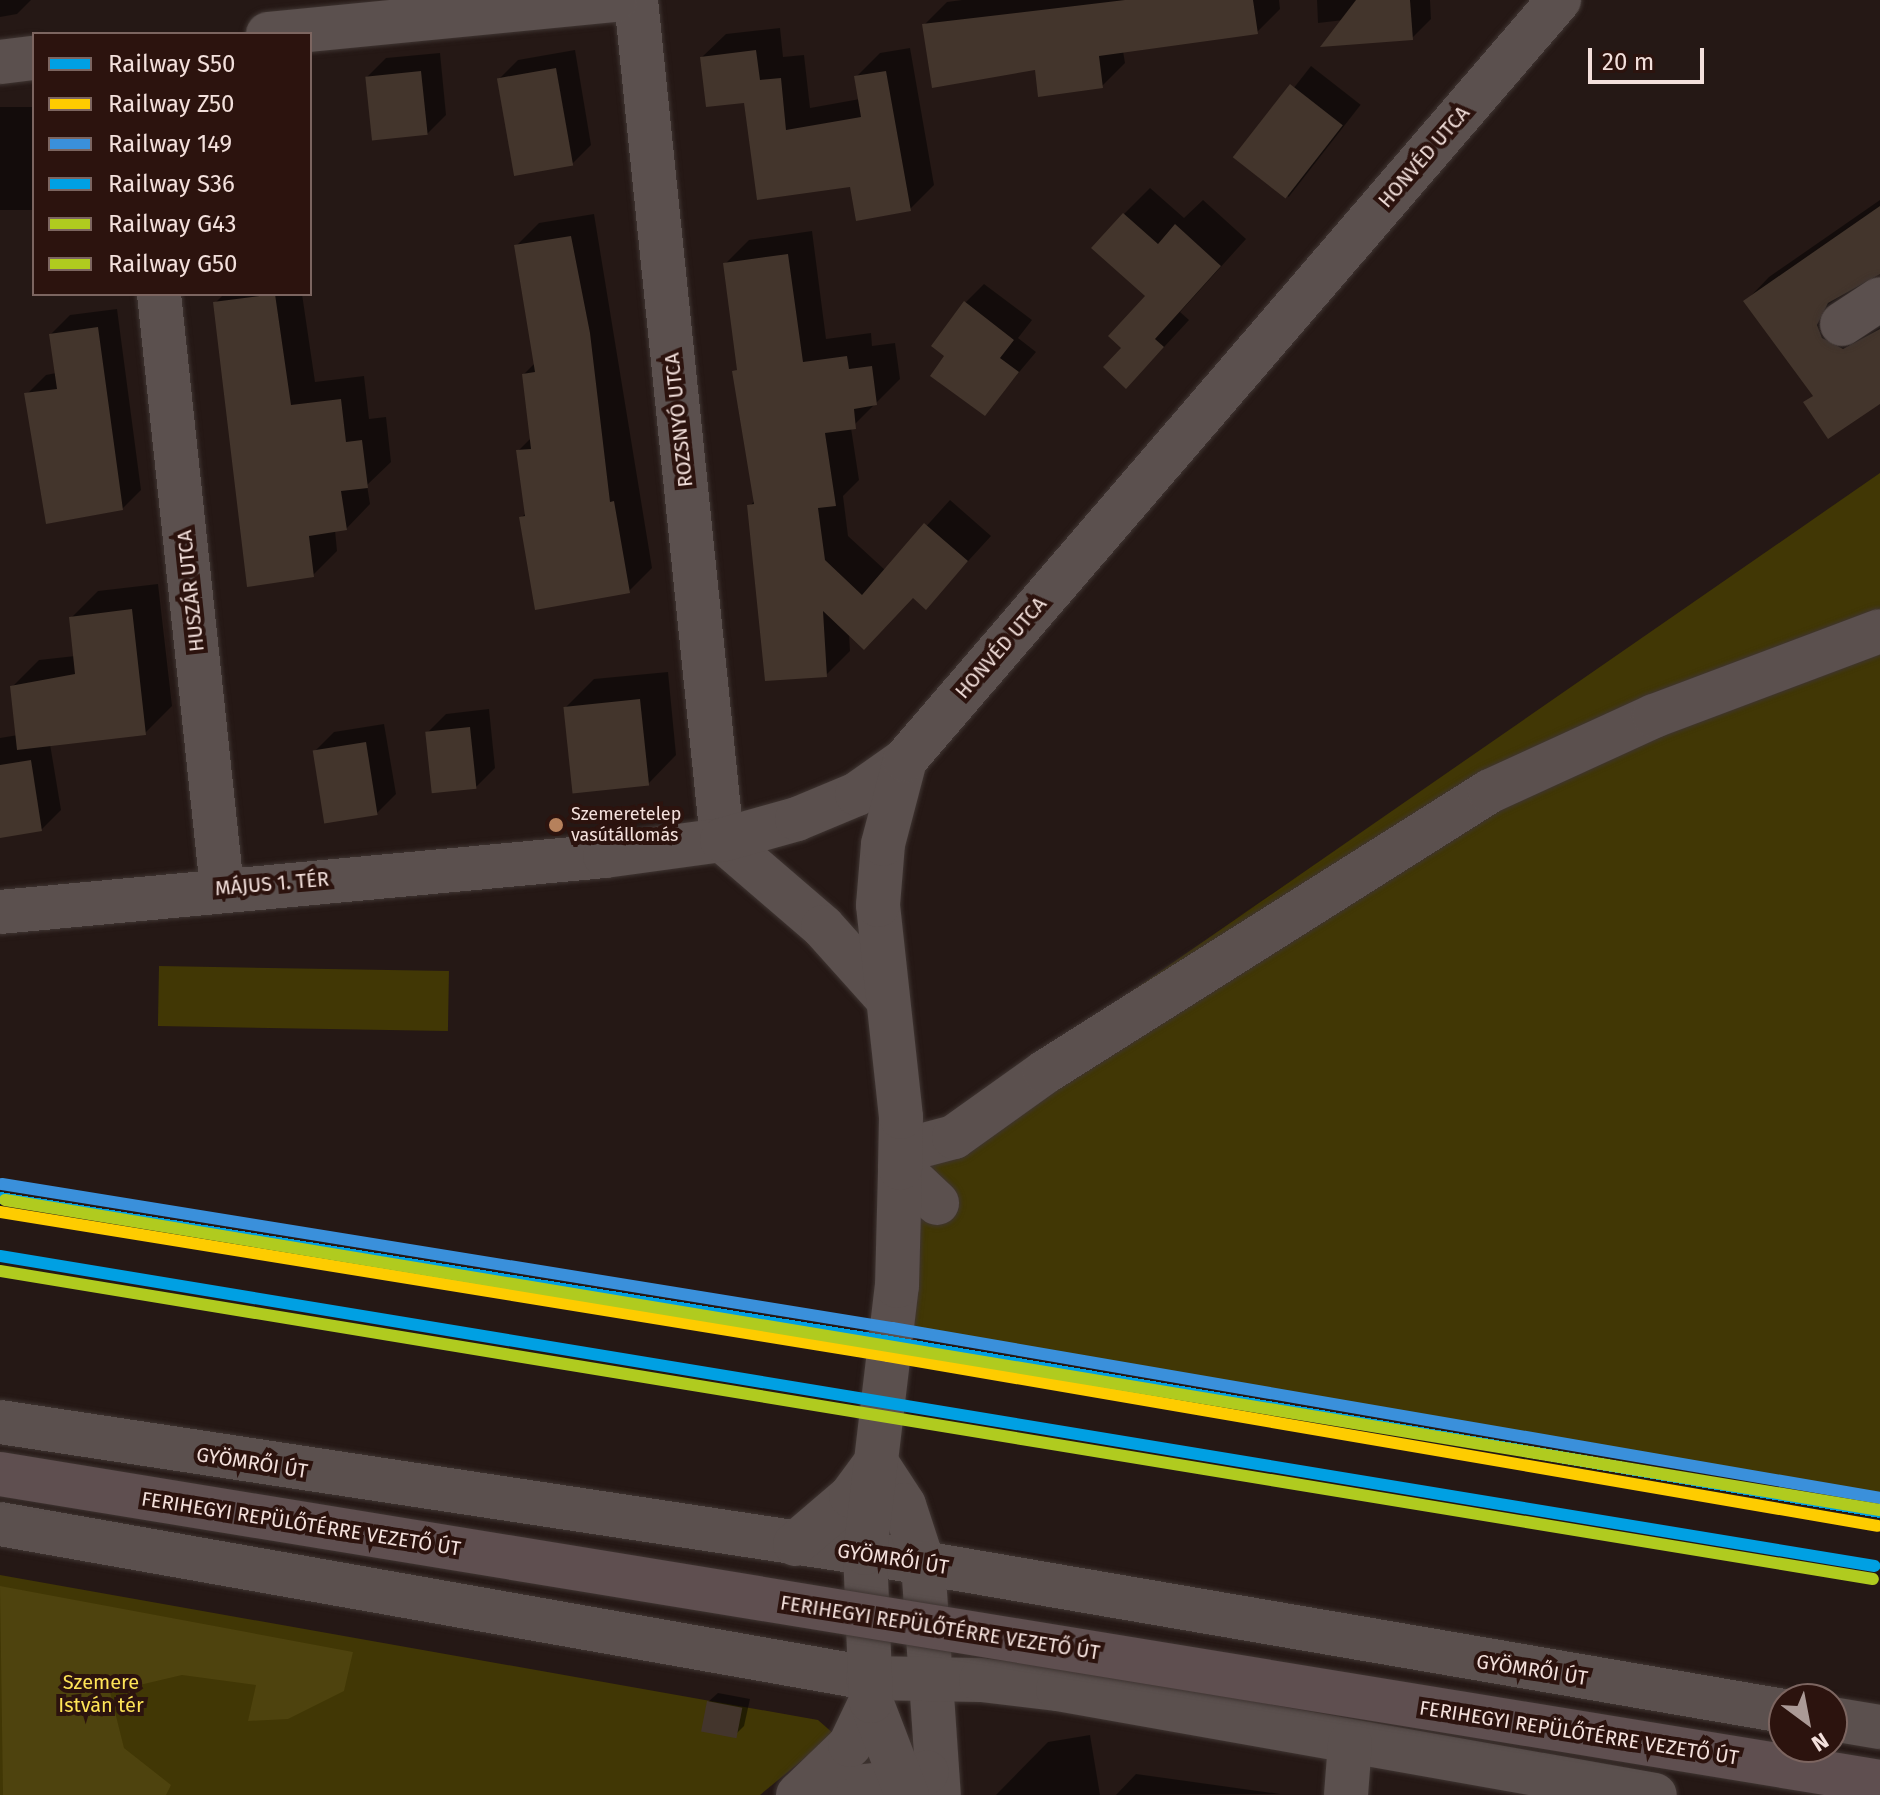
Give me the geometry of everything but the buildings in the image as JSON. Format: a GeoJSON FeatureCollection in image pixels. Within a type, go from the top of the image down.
{"type":"FeatureCollection","features":[{"type":"Feature","properties":{"kind":"main road","name":"FERIHEGYI REPÜLŐTÉRRE VEZETŐ ÚT"},"geometry":{"type":"LineString","coordinates":[[0,1474],[1880,1782]]}},
{"type":"Feature","properties":{"kind":"street"},"geometry":{"type":"LineString","coordinates":[[288,32],[614,0]]}},
{"type":"Feature","properties":{"kind":"street","name":"ROZSNYÓ UTCA"},"geometry":{"type":"LineString","coordinates":[[636,0],[722,840]]}},
{"type":"Feature","properties":{"kind":"street","name":"HONVÉD UTCA"},"geometry":{"type":"LineString","coordinates":[[870,1689],[865,1553],[897,1286],[901,1117],[885,996],[878,905],[883,844],[905,760],[1559,0]]}},
{"type":"Feature","properties":{"kind":"street"},"geometry":{"type":"LineString","coordinates":[[0,62],[32,58]]}},
{"type":"Feature","properties":{"kind":"street","name":"HUSZÁR UTCA"},"geometry":{"type":"LineString","coordinates":[[159,296],[222,888]]}},
{"type":"Feature","properties":{"kind":"street"},"geometry":{"type":"LineString","coordinates":[[1842,324],[1880,299]]}},
{"type":"Feature","properties":{"kind":"street"},"geometry":{"type":"LineString","coordinates":[[937,1203],[900,1160],[954,1137],[1097,1038],[1490,791],[1654,716],[1880,631]]}},
{"type":"Feature","properties":{"kind":"street"},"geometry":{"type":"LineString","coordinates":[[722,840],[797,819],[857,794],[905,760]]}},
{"type":"Feature","properties":{"kind":"street"},"geometry":{"type":"LineString","coordinates":[[722,840],[823,927],[885,996]]}},
{"type":"Feature","properties":{"kind":"street","name":"MÁJUS 1. TÉR"},"geometry":{"type":"LineString","coordinates":[[0,912],[222,888],[605,856],[722,840]]}},
{"type":"Feature","properties":{"kind":"street","name":"GYÖMRŐI ÚT"},"geometry":{"type":"LineString","coordinates":[[0,1422],[865,1553],[1768,1708]]}},
{"type":"Feature","properties":{"kind":"street"},"geometry":{"type":"LineString","coordinates":[[795,1544],[851,1496],[876,1462],[904,1505],[923,1563],[935,1678],[921,1782]]}},
{"type":"Feature","properties":{"kind":"street"},"geometry":{"type":"LineString","coordinates":[[904,1505],[943,1534],[1054,1586]]}},
{"type":"Feature","properties":{"kind":"street"},"geometry":{"type":"LineString","coordinates":[[0,1524],[870,1689],[935,1678],[1058,1689],[1655,1795]]}},
{"type":"Feature","properties":{"kind":"street"},"geometry":{"type":"LineString","coordinates":[[870,1689],[921,1782]]}},
{"type":"Feature","properties":{"kind":"street"},"geometry":{"type":"LineString","coordinates":[[799,1794],[850,1745],[870,1689]]}},
{"type":"Feature","properties":{"kind":"street"},"geometry":{"type":"LineString","coordinates":[[1848,1722],[1880,1727]]}},
{"type":"Feature","properties":{"kind":"street"},"geometry":{"type":"LineString","coordinates":[[1346,1795],[1350,1743]]}},
{"type":"Feature","properties":{"kind":"street"},"geometry":{"type":"LineString","coordinates":[[799,1794],[921,1782]]}},
{"type":"Feature","properties":{"kind":"green space"},"geometry":{"type":"Polygon","coordinates":[[[1880,473],[1880,1496],[891,1332],[901,1151],[1880,473]]]}},
{"type":"Feature","properties":{"kind":"green space"},"geometry":{"type":"Polygon","coordinates":[[[159,966],[449,971],[448,1031],[158,1026],[159,966]]]}},
{"type":"Feature","properties":{"kind":"green space","name":"Szemere István tér"},"geometry":{"type":"Polygon","coordinates":[[[0,1575],[818,1720],[834,1734],[760,1795],[0,1795],[0,1575]]]}},
{"type":"Feature","properties":{"kind":"green space"},"geometry":{"type":"Polygon","coordinates":[[[0,1586],[353,1652],[344,1691],[288,1719],[248,1721],[256,1685],[182,1675],[110,1692],[124,1748],[171,1785],[166,1795],[3,1795],[0,1586]]]}},
{"type":"Feature","properties":{"kind":"rail line","name":"149"},"geometry":{"type":"LineString","coordinates":[[2,1184],[892,1328],[1880,1498]]}},
{"type":"Feature","properties":{"kind":"rail line","name":"S50"},"geometry":{"type":"LineString","coordinates":[[0,1198],[890,1342],[1880,1512]]}},
{"type":"Feature","properties":{"kind":"rail line","name":"G43"},"geometry":{"type":"LineString","coordinates":[[5,1200],[1880,1510]]}},
{"type":"Feature","properties":{"kind":"rail line","name":"Z50"},"geometry":{"type":"LineString","coordinates":[[0,1212],[888,1356],[1878,1526]]}},
{"type":"Feature","properties":{"kind":"rail line","name":"S36"},"geometry":{"type":"LineString","coordinates":[[0,1256],[1875,1566]]}},
{"type":"Feature","properties":{"kind":"rail line","name":"G50"},"geometry":{"type":"LineString","coordinates":[[0,1271],[1873,1579]]}},
{"type":"Feature","properties":{"kind":"place","name":"Szemeretelep vasútállomás"},"geometry":{"type":"Point","coordinates":[556,825]}}]}
